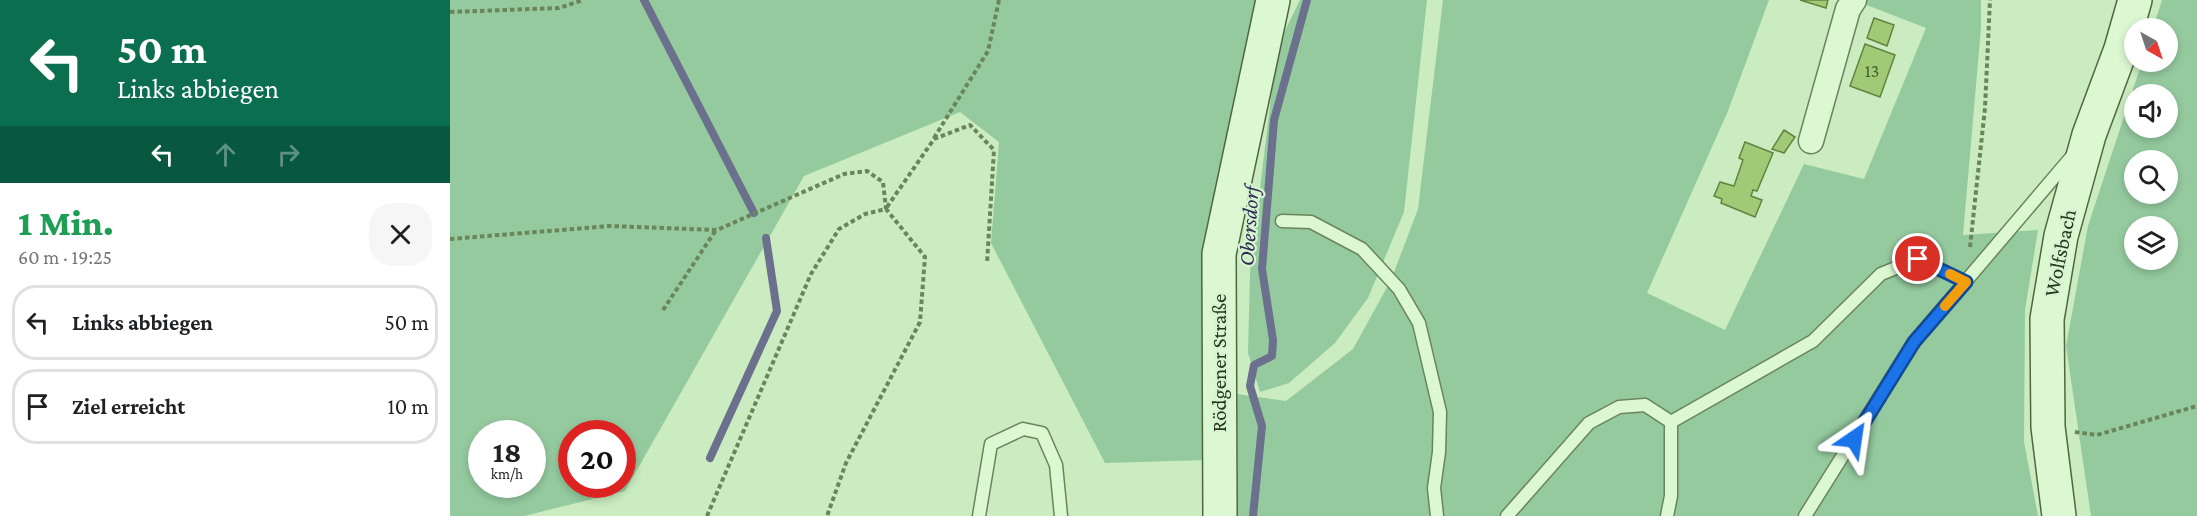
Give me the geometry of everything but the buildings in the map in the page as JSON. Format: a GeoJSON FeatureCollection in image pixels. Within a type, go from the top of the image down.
{"type":"FeatureCollection","features":[{"type":"Feature","properties":{"kind":"main road","name":"Rödgener Straße"},"geometry":{"type":"LineString","coordinates":[[1220,516],[1219,254],[1273,0]]}},
{"type":"Feature","properties":{"kind":"main road","name":"Wolfsbach"},"geometry":{"type":"LineString","coordinates":[[2059,516],[2048,427],[2047,318],[2061,236],[2090,135],[2121,49],[2135,0]]}},
{"type":"Feature","properties":{"kind":"street"},"geometry":{"type":"LineString","coordinates":[[1811,141],[1848,9],[1854,0]]}},
{"type":"Feature","properties":{"kind":"lane"},"geometry":{"type":"LineString","coordinates":[[1805,516],[1914,342],[2090,135]]}},
{"type":"Feature","properties":{"kind":"lane"},"geometry":{"type":"LineString","coordinates":[[1282,220],[1311,222],[1362,249],[1399,289],[1419,323],[1440,412],[1439,452],[1434,488],[1437,516]]}},
{"type":"Feature","properties":{"kind":"lane"},"geometry":{"type":"LineString","coordinates":[[1671,422],[1813,341],[1881,274],[1918,259],[1966,282]]}},
{"type":"Feature","properties":{"kind":"lane"},"geometry":{"type":"LineString","coordinates":[[1508,516],[1589,423],[1619,407],[1646,405],[1671,422]]}},
{"type":"Feature","properties":{"kind":"lane"},"geometry":{"type":"LineString","coordinates":[[1667,516],[1671,496],[1671,422]]}},
{"type":"Feature","properties":{"kind":"lane"},"geometry":{"type":"LineString","coordinates":[[979,516],[991,444],[1023,429],[1042,433],[1056,465],[1061,516]]}},
{"type":"Feature","properties":{"kind":"path"},"geometry":{"type":"LineString","coordinates":[[450,12],[559,8],[583,0]]}},
{"type":"Feature","properties":{"kind":"path"},"geometry":{"type":"LineString","coordinates":[[707,516],[811,274],[839,229],[865,214],[886,209],[934,139],[988,51],[999,0]]}},
{"type":"Feature","properties":{"kind":"path"},"geometry":{"type":"LineString","coordinates":[[1966,282],[1985,108],[1990,0]]}},
{"type":"Feature","properties":{"kind":"path"},"geometry":{"type":"LineString","coordinates":[[934,139],[970,125],[994,150],[987,262]]}},
{"type":"Feature","properties":{"kind":"path"},"geometry":{"type":"LineString","coordinates":[[450,239],[610,226],[717,230],[844,174],[867,171],[883,182],[886,209],[924,257],[920,322],[846,463],[827,516]]}},
{"type":"Feature","properties":{"kind":"path"},"geometry":{"type":"LineString","coordinates":[[663,310],[717,230]]}},
{"type":"Feature","properties":{"kind":"path"},"geometry":{"type":"LineString","coordinates":[[2048,427],[2097,435],[2197,406]]}},
{"type":"Feature","properties":{"kind":"green space"},"geometry":{"type":"Polygon","coordinates":[[[450,0],[1258,0],[1207,460],[1105,463],[991,243],[999,142],[960,112],[804,176],[636,472],[636,420],[558,420],[558,498],[597,498],[524,516],[450,516],[450,0]]]}},
{"type":"Feature","properties":{"kind":"green space"},"geometry":{"type":"Polygon","coordinates":[[[1300,0],[1427,0],[1404,212],[1368,298],[1335,343],[1289,383],[1260,392],[1248,353],[1250,272],[1277,47],[1300,0]]]}},
{"type":"Feature","properties":{"kind":"green space"},"geometry":{"type":"Polygon","coordinates":[[[1443,0],[1769,0],[1728,111],[1647,293],[1725,330],[1804,164],[1864,179],[1926,28],[1864,4],[1866,0],[1981,0],[1981,28],[1963,235],[2038,230],[2025,310],[2024,442],[2038,516],[1238,516],[1237,394],[1286,401],[1353,349],[1391,280],[1418,209],[1443,0]]]}},
{"type":"Feature","properties":{"kind":"green space"},"geometry":{"type":"Polygon","coordinates":[[[2162,0],[2197,0],[2197,516],[2091,516],[2066,346],[2088,226],[2124,117],[2124,138],[2178,138],[2178,84],[2135,84],[2139,72],[2178,72],[2178,18],[2156,18],[2162,0]]]}},
{"type":"Feature","properties":{"kind":"waterway"},"geometry":{"type":"LineString","coordinates":[[644,0],[754,213]]}},
{"type":"Feature","properties":{"kind":"waterway","name":"Obersdorf"},"geometry":{"type":"LineString","coordinates":[[1253,516],[1262,426],[1250,386],[1254,365],[1272,356],[1273,340],[1262,269],[1274,120],[1307,0]]}},
{"type":"Feature","properties":{"kind":"waterway"},"geometry":{"type":"LineString","coordinates":[[710,458],[777,311],[766,238]]}},
{"type":"Feature","properties":{"kind":"slow traffic"},"geometry":{"type":"LineString","coordinates":[[1945,306],[1966,282],[1950,274]]}},
{"type":"Feature","properties":{"kind":"route"},"geometry":{"type":"LineString","coordinates":[[1854,439],[1914,342],[1966,282],[1918,259]]}}]}
